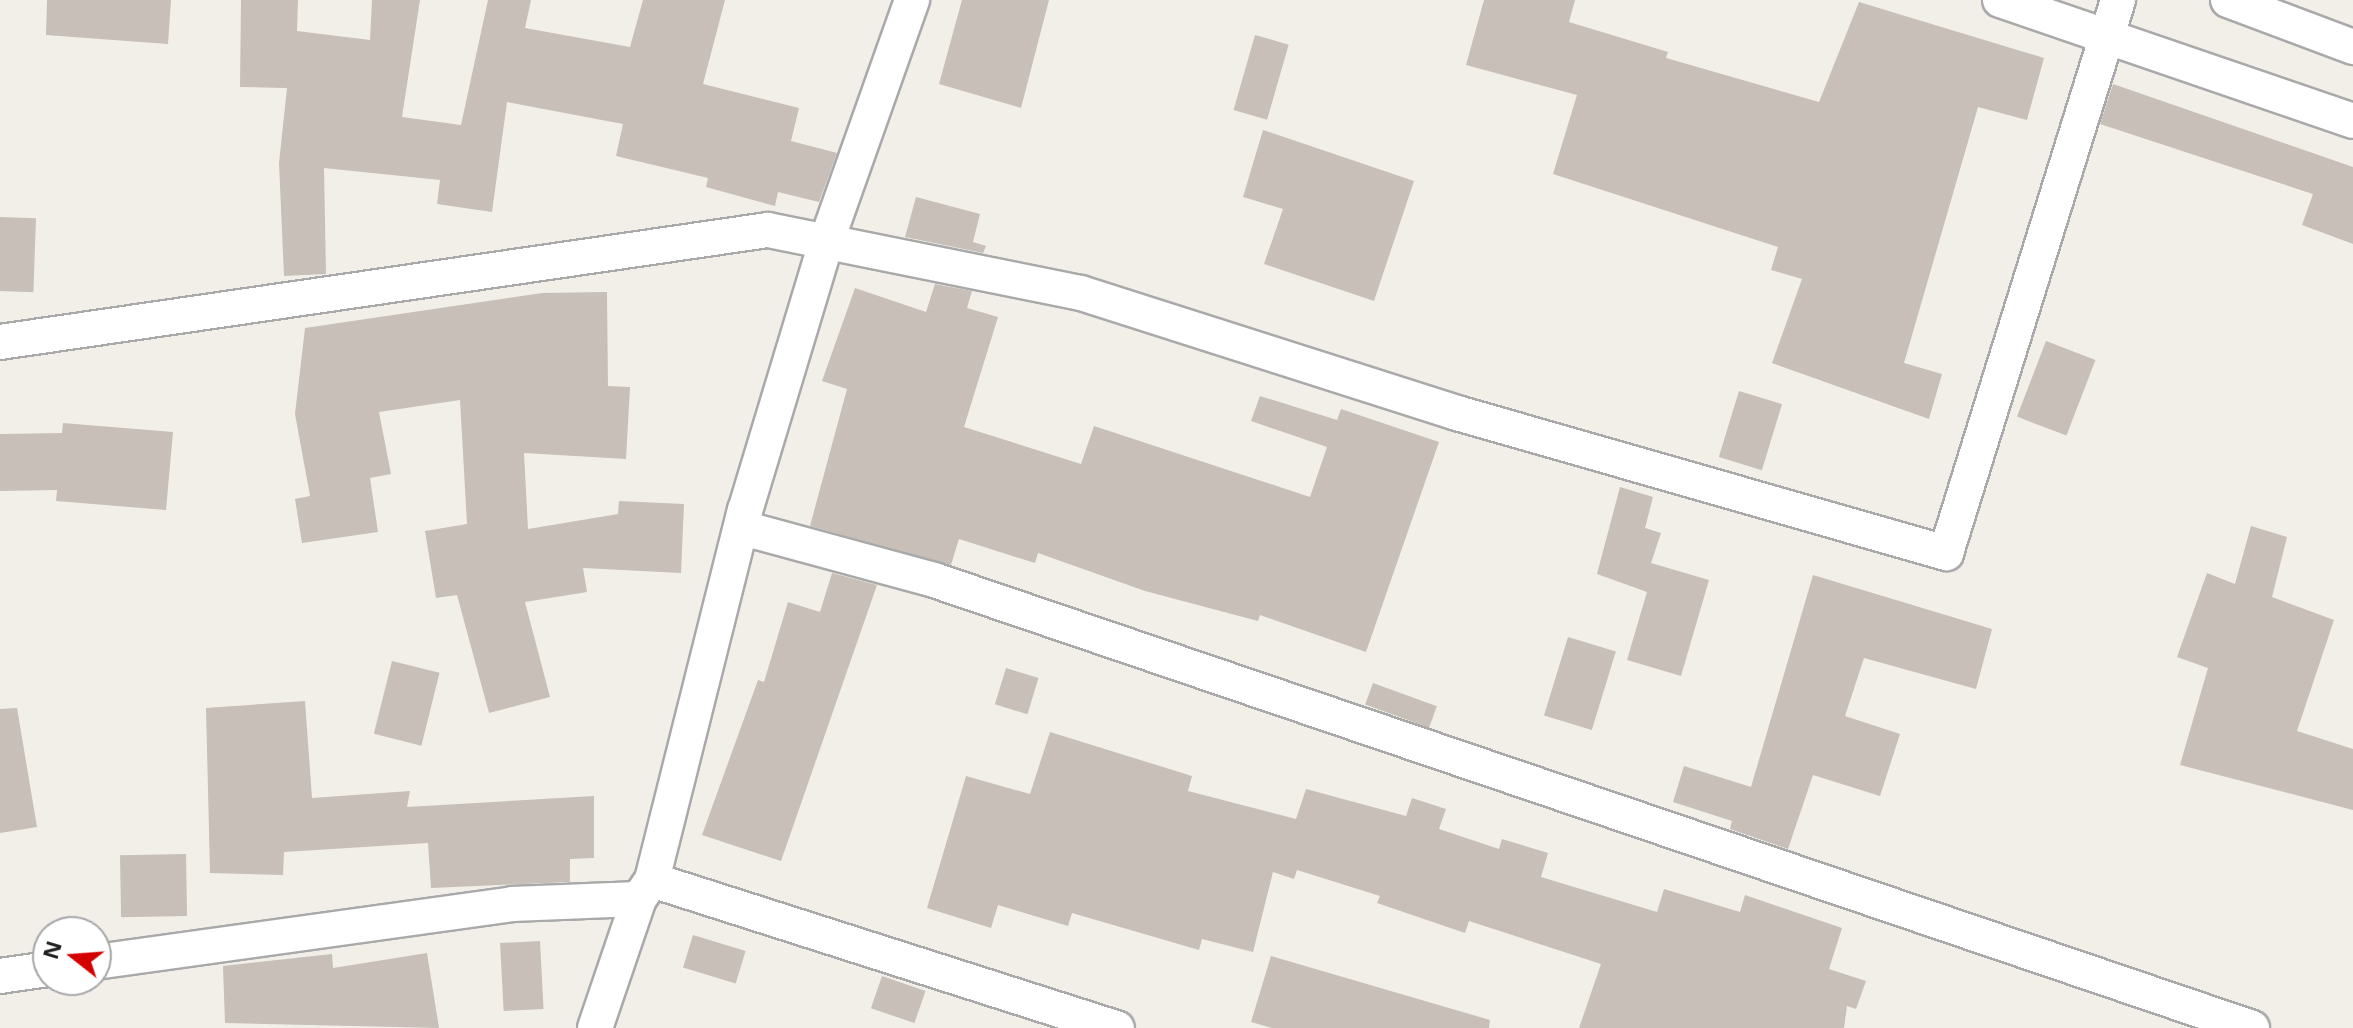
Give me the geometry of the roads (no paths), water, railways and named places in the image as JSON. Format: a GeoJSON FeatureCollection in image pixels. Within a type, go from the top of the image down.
{"type":"FeatureCollection","features":[{"type":"Feature","properties":{"kind":"street"},"geometry":{"type":"LineString","coordinates":[[595,1028],[646,890],[743,528],[826,243],[912,0]]}},
{"type":"Feature","properties":{"kind":"street"},"geometry":{"type":"LineString","coordinates":[[2000,0],[2353,121]]}},
{"type":"Feature","properties":{"kind":"street"},"geometry":{"type":"LineString","coordinates":[[0,342],[768,230],[1081,293],[1457,413],[1946,553],[2118,0]]}},
{"type":"Feature","properties":{"kind":"street"},"geometry":{"type":"LineString","coordinates":[[2228,0],[2353,47]]}},
{"type":"Feature","properties":{"kind":"street"},"geometry":{"type":"LineString","coordinates":[[743,528],[934,580],[2252,1028]]}},
{"type":"Feature","properties":{"kind":"street"},"geometry":{"type":"LineString","coordinates":[[112,960],[512,904],[646,890],[1117,1028]]}},
{"type":"Feature","properties":{"kind":"street"},"geometry":{"type":"LineString","coordinates":[[0,976],[32,971]]}}]}
